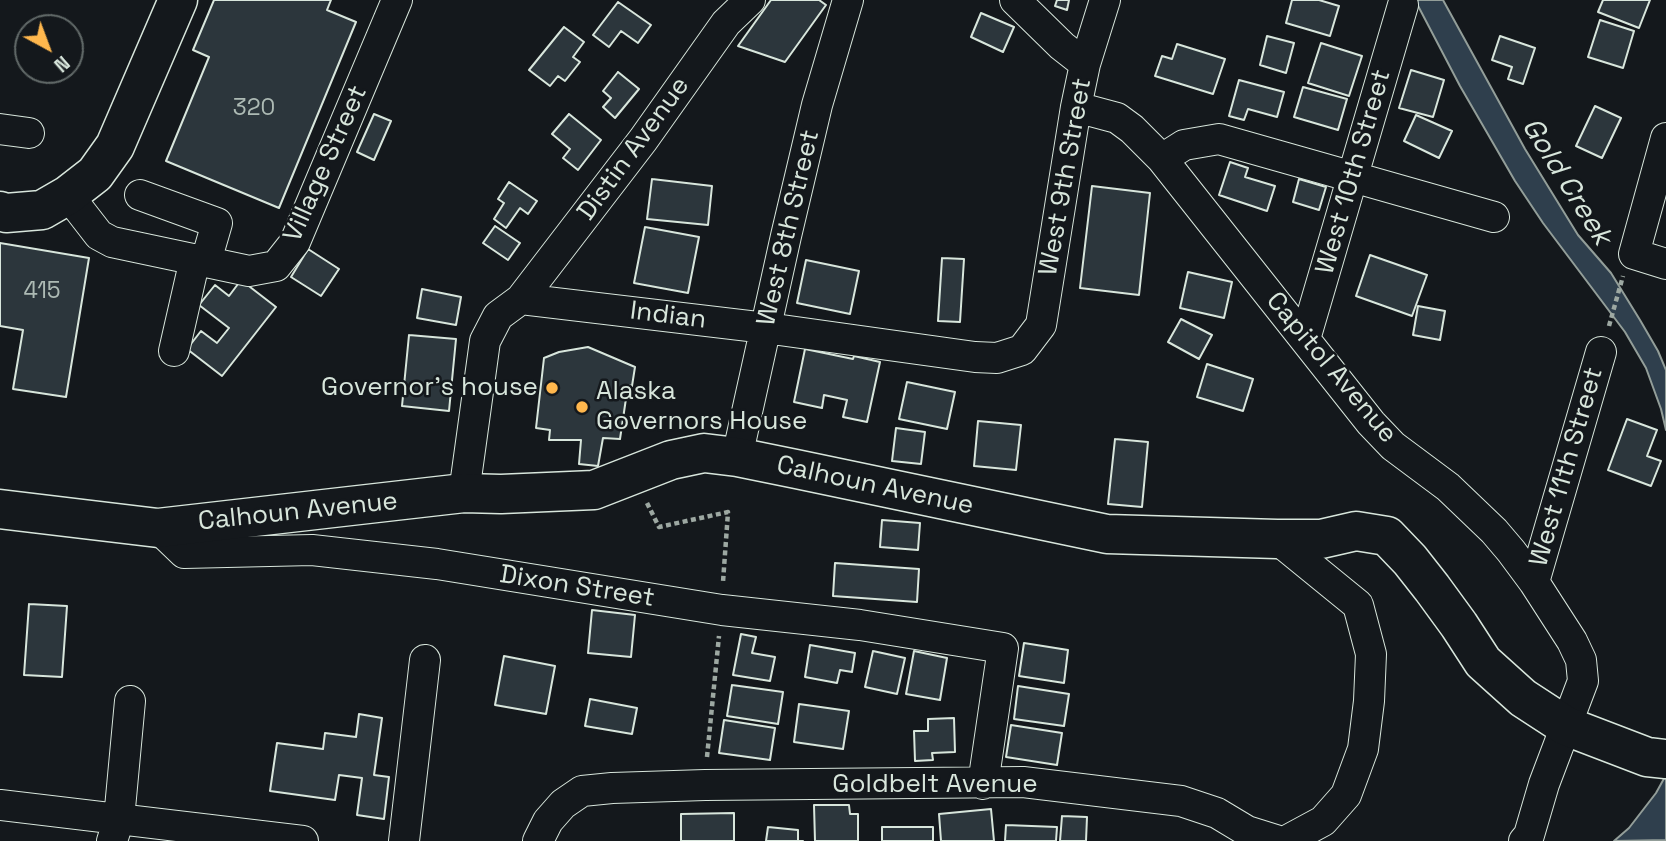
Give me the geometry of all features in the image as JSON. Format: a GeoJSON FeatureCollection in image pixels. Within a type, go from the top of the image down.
{"type":"FeatureCollection","features":[{"type":"Feature","properties":{"kind":"main road"},"geometry":{"type":"LineString","coordinates":[[0,211],[6,213],[42,210],[68,195],[95,174],[115,146],[178,0]]}},
{"type":"Feature","properties":{"kind":"main road","name":"Calhoun Avenue"},"geometry":{"type":"LineString","coordinates":[[0,509],[158,528],[464,494],[594,489],[671,460],[704,453],[737,457],[1107,534],[1277,539],[1321,538],[1356,531],[1387,536],[1432,588],[1483,662],[1523,698],[1566,726],[1656,758]]}},
{"type":"Feature","properties":{"kind":"street","name":"Village Street"},"geometry":{"type":"LineString","coordinates":[[68,195],[99,235],[112,242],[249,271],[276,266],[295,242],[397,0]]}},
{"type":"Feature","properties":{"kind":"street","name":"Distin Avenue"},"geometry":{"type":"LineString","coordinates":[[521,299],[643,140],[726,23],[750,0]]}},
{"type":"Feature","properties":{"kind":"street","name":"West 8th Street"},"geometry":{"type":"LineString","coordinates":[[737,457],[817,106],[848,0]]}},
{"type":"Feature","properties":{"kind":"street"},"geometry":{"type":"LineString","coordinates":[[1014,0],[1062,46],[1086,64]]}},
{"type":"Feature","properties":{"kind":"street","name":"West 9th Street"},"geometry":{"type":"LineString","coordinates":[[1022,350],[1041,325],[1076,107],[1105,0]]}},
{"type":"Feature","properties":{"kind":"street","name":"West 10th Street"},"geometry":{"type":"LineString","coordinates":[[1305,339],[1403,5]]}},
{"type":"Feature","properties":{"kind":"street","name":"Capitol Avenue"},"geometry":{"type":"LineString","coordinates":[[1076,107],[1116,118],[1132,129],[1162,159],[1371,423],[1393,446],[1448,487],[1511,551],[1572,641],[1581,660],[1583,681],[1544,784],[1529,835],[1524,841]]}},
{"type":"Feature","properties":{"kind":"street"},"geometry":{"type":"LineString","coordinates":[[0,129],[29,133]]}},
{"type":"Feature","properties":{"kind":"street"},"geometry":{"type":"LineString","coordinates":[[1666,138],[1629,264],[1666,264]]}},
{"type":"Feature","properties":{"kind":"street"},"geometry":{"type":"LineString","coordinates":[[1162,159],[1184,145],[1219,139],[1494,217]]}},
{"type":"Feature","properties":{"kind":"street"},"geometry":{"type":"LineString","coordinates":[[140,195],[217,223],[200,260],[174,351]]}},
{"type":"Feature","properties":{"kind":"street"},"geometry":{"type":"LineString","coordinates":[[464,494],[485,341],[498,316],[521,299]]}},
{"type":"Feature","properties":{"kind":"street","name":"Indian"},"geometry":{"type":"LineString","coordinates":[[521,299],[766,328],[975,357],[997,358],[1022,350]]}},
{"type":"Feature","properties":{"kind":"street","name":"West 11th Street"},"geometry":{"type":"LineString","coordinates":[[1534,582],[1605,339]]}},
{"type":"Feature","properties":{"kind":"street","name":"Dixon Street"},"geometry":{"type":"LineString","coordinates":[[158,528],[184,553],[312,550],[437,564],[722,610],[860,625],[1003,648],[983,784]]}},
{"type":"Feature","properties":{"kind":"street"},"geometry":{"type":"LineString","coordinates":[[1277,539],[1358,605],[1371,654],[1363,748],[1346,795],[1323,821],[1286,841]]}},
{"type":"Feature","properties":{"kind":"street"},"geometry":{"type":"LineString","coordinates":[[404,841],[425,660]]}},
{"type":"Feature","properties":{"kind":"street"},"geometry":{"type":"LineString","coordinates":[[116,830],[130,701]]}},
{"type":"Feature","properties":{"kind":"street","name":"Goldbelt Avenue"},"geometry":{"type":"LineString","coordinates":[[538,841],[548,821],[563,804],[582,791],[705,785],[1023,782],[1181,801],[1217,813],[1247,831],[1279,841]]}},
{"type":"Feature","properties":{"kind":"street"},"geometry":{"type":"LineString","coordinates":[[0,804],[116,830],[303,841]]}},
{"type":"Feature","properties":{"kind":"path"},"geometry":{"type":"LineString","coordinates":[[1605,339],[1629,264]]}},
{"type":"Feature","properties":{"kind":"path"},"geometry":{"type":"LineString","coordinates":[[634,475],[659,527],[728,512],[722,610],[705,785]]}},
{"type":"Feature","properties":{"kind":"water"},"geometry":{"type":"Polygon","coordinates":[[[1415,0],[1443,0],[1525,149],[1578,235],[1611,273],[1640,320],[1666,370],[1666,430],[1646,368],[1625,332],[1515,181],[1460,86],[1415,0]]]}},
{"type":"Feature","properties":{"kind":"water"},"geometry":{"type":"Polygon","coordinates":[[[1666,775],[1666,840],[1614,841],[1629,828],[1656,793],[1666,775]]]}},
{"type":"Feature","properties":{"kind":"building"},"geometry":{"type":"Polygon","coordinates":[[[214,0],[331,0],[327,10],[356,22],[279,208],[166,161],[209,57],[193,50],[214,0]]]}},
{"type":"Feature","properties":{"kind":"building"},"geometry":{"type":"Polygon","coordinates":[[[771,0],[819,0],[826,5],[785,62],[738,46],[771,0]]]}},
{"type":"Feature","properties":{"kind":"building"},"geometry":{"type":"Polygon","coordinates":[[[1057,0],[1069,0],[1067,10],[1055,6],[1057,0]]]}},
{"type":"Feature","properties":{"kind":"building"},"geometry":{"type":"Polygon","coordinates":[[[1292,0],[1319,0],[1339,6],[1330,36],[1286,23],[1292,0]]]}},
{"type":"Feature","properties":{"kind":"building"},"geometry":{"type":"Polygon","coordinates":[[[1603,0],[1650,0],[1639,28],[1598,12],[1603,0]]]}},
{"type":"Feature","properties":{"kind":"building"},"geometry":{"type":"Polygon","coordinates":[[[618,2],[651,25],[638,43],[621,31],[609,47],[593,35],[618,2]]]}},
{"type":"Feature","properties":{"kind":"building"},"geometry":{"type":"Polygon","coordinates":[[[981,13],[1014,27],[1003,52],[971,37],[981,13]]]}},
{"type":"Feature","properties":{"kind":"building"},"geometry":{"type":"Polygon","coordinates":[[[1600,20],[1634,31],[1623,68],[1588,57],[1600,20]]]}},
{"type":"Feature","properties":{"kind":"building"},"geometry":{"type":"Polygon","coordinates":[[[564,27],[584,42],[573,57],[580,62],[565,81],[558,76],[550,86],[529,70],[564,27]]]}},
{"type":"Feature","properties":{"kind":"building"},"geometry":{"type":"Polygon","coordinates":[[[1267,36],[1294,43],[1286,73],[1260,65],[1267,36]]]}},
{"type":"Feature","properties":{"kind":"building"},"geometry":{"type":"Polygon","coordinates":[[[1500,36],[1535,48],[1523,84],[1508,79],[1512,67],[1492,60],[1500,36]]]}},
{"type":"Feature","properties":{"kind":"building"},"geometry":{"type":"Polygon","coordinates":[[[1321,43],[1362,56],[1349,96],[1308,83],[1321,43]]]}},
{"type":"Feature","properties":{"kind":"building"},"geometry":{"type":"Polygon","coordinates":[[[1177,44],[1225,59],[1213,94],[1155,76],[1162,56],[1172,59],[1177,44]]]}},
{"type":"Feature","properties":{"kind":"building"},"geometry":{"type":"Polygon","coordinates":[[[1411,70],[1444,80],[1433,117],[1399,108],[1411,70]]]}},
{"type":"Feature","properties":{"kind":"building"},"geometry":{"type":"Polygon","coordinates":[[[618,72],[639,89],[615,118],[603,107],[611,98],[603,91],[618,72]]]}},
{"type":"Feature","properties":{"kind":"building"},"geometry":{"type":"Polygon","coordinates":[[[1239,80],[1284,92],[1277,117],[1248,109],[1244,120],[1229,116],[1239,80]]]}},
{"type":"Feature","properties":{"kind":"building"},"geometry":{"type":"Polygon","coordinates":[[[1303,87],[1347,99],[1338,130],[1294,117],[1303,87]]]}},
{"type":"Feature","properties":{"kind":"building"},"geometry":{"type":"Polygon","coordinates":[[[1595,106],[1621,118],[1602,158],[1576,146],[1595,106]]]}},
{"type":"Feature","properties":{"kind":"building"},"geometry":{"type":"Polygon","coordinates":[[[374,114],[391,121],[374,160],[357,152],[374,114]]]}},
{"type":"Feature","properties":{"kind":"building"},"geometry":{"type":"Polygon","coordinates":[[[569,114],[601,140],[578,170],[563,158],[570,149],[552,134],[569,114]]]}},
{"type":"Feature","properties":{"kind":"building"},"geometry":{"type":"Polygon","coordinates":[[[1416,115],[1452,131],[1439,158],[1404,141],[1416,115]]]}},
{"type":"Feature","properties":{"kind":"building"},"geometry":{"type":"Polygon","coordinates":[[[1230,162],[1248,168],[1245,177],[1275,186],[1267,211],[1219,195],[1230,162]]]}},
{"type":"Feature","properties":{"kind":"building"},"geometry":{"type":"Polygon","coordinates":[[[652,179],[712,186],[708,225],[647,219],[652,179]]]}},
{"type":"Feature","properties":{"kind":"building"},"geometry":{"type":"Polygon","coordinates":[[[1299,179],[1326,187],[1319,210],[1293,202],[1299,179]]]}},
{"type":"Feature","properties":{"kind":"building"},"geometry":{"type":"Polygon","coordinates":[[[509,182],[537,201],[528,214],[520,208],[506,228],[494,219],[504,203],[498,199],[509,182]]]}},
{"type":"Feature","properties":{"kind":"building"},"geometry":{"type":"Polygon","coordinates":[[[1092,186],[1150,193],[1139,295],[1080,288],[1092,186]]]}},
{"type":"Feature","properties":{"kind":"building"},"geometry":{"type":"Polygon","coordinates":[[[495,226],[520,243],[508,260],[483,243],[495,226]]]}},
{"type":"Feature","properties":{"kind":"building"},"geometry":{"type":"Polygon","coordinates":[[[645,227],[699,237],[688,293],[634,283],[645,227]]]}},
{"type":"Feature","properties":{"kind":"building"},"geometry":{"type":"Polygon","coordinates":[[[0,243],[89,258],[66,397],[13,389],[23,330],[0,326],[0,243]]]}},
{"type":"Feature","properties":{"kind":"building"},"geometry":{"type":"Polygon","coordinates":[[[308,249],[339,269],[321,296],[291,277],[308,249]]]}},
{"type":"Feature","properties":{"kind":"building"},"geometry":{"type":"Polygon","coordinates":[[[1370,255],[1427,275],[1412,316],[1356,296],[1370,255]]]}},
{"type":"Feature","properties":{"kind":"building"},"geometry":{"type":"Polygon","coordinates":[[[942,258],[964,259],[960,322],[938,321],[942,258]]]}},
{"type":"Feature","properties":{"kind":"building"},"geometry":{"type":"Polygon","coordinates":[[[806,260],[859,271],[850,314],[797,303],[806,260]]]}},
{"type":"Feature","properties":{"kind":"building"},"geometry":{"type":"Polygon","coordinates":[[[1188,272],[1232,282],[1224,318],[1180,308],[1188,272]]]}},
{"type":"Feature","properties":{"kind":"building"},"geometry":{"type":"Polygon","coordinates":[[[241,280],[276,307],[222,376],[187,349],[201,331],[217,343],[229,328],[199,305],[215,285],[229,296],[241,280]]]}},
{"type":"Feature","properties":{"kind":"building"},"geometry":{"type":"Polygon","coordinates":[[[422,289],[461,297],[456,325],[417,318],[422,289]]]}},
{"type":"Feature","properties":{"kind":"building"},"geometry":{"type":"Polygon","coordinates":[[[1418,306],[1445,311],[1440,340],[1413,335],[1418,306]]]}},
{"type":"Feature","properties":{"kind":"building"},"geometry":{"type":"Polygon","coordinates":[[[1181,319],[1212,335],[1199,359],[1168,342],[1181,319]]]}},
{"type":"Feature","properties":{"kind":"building"},"geometry":{"type":"Polygon","coordinates":[[[409,335],[456,339],[449,411],[402,406],[409,335]]]}},
{"type":"Feature","properties":{"kind":"building","name":"Alaska Governors House"},"geometry":{"type":"Polygon","coordinates":[[[588,347],[635,367],[632,386],[628,385],[620,439],[603,438],[598,466],[579,464],[581,440],[549,440],[550,430],[536,428],[544,358],[559,352],[588,347]]]}},
{"type":"Feature","properties":{"kind":"building"},"geometry":{"type":"Polygon","coordinates":[[[805,349],[880,362],[867,422],[843,417],[847,400],[824,395],[822,408],[794,402],[805,349]]]}},
{"type":"Feature","properties":{"kind":"building"},"geometry":{"type":"Polygon","coordinates":[[[1207,364],[1253,379],[1243,411],[1197,397],[1207,364]]]}},
{"type":"Feature","properties":{"kind":"building"},"geometry":{"type":"Polygon","coordinates":[[[907,382],[955,392],[947,429],[899,419],[907,382]]]}},
{"type":"Feature","properties":{"kind":"building"},"geometry":{"type":"Polygon","coordinates":[[[1627,419],[1657,430],[1647,456],[1661,461],[1651,486],[1608,470],[1627,419]]]}},
{"type":"Feature","properties":{"kind":"building"},"geometry":{"type":"Polygon","coordinates":[[[978,421],[1021,425],[1016,470],[974,466],[978,421]]]}},
{"type":"Feature","properties":{"kind":"building"},"geometry":{"type":"Polygon","coordinates":[[[896,428],[925,432],[921,464],[892,461],[896,428]]]}},
{"type":"Feature","properties":{"kind":"building"},"geometry":{"type":"Polygon","coordinates":[[[1115,439],[1148,442],[1142,507],[1108,504],[1115,439]]]}},
{"type":"Feature","properties":{"kind":"building"},"geometry":{"type":"Polygon","coordinates":[[[882,520],[920,523],[918,550],[880,547],[882,520]]]}},
{"type":"Feature","properties":{"kind":"building"},"geometry":{"type":"Polygon","coordinates":[[[835,563],[919,569],[917,602],[833,596],[835,563]]]}},
{"type":"Feature","properties":{"kind":"building"},"geometry":{"type":"Polygon","coordinates":[[[29,604],[67,606],[62,677],[24,675],[29,604]]]}},
{"type":"Feature","properties":{"kind":"building"},"geometry":{"type":"Polygon","coordinates":[[[592,610],[635,615],[631,657],[588,653],[592,610]]]}},
{"type":"Feature","properties":{"kind":"building"},"geometry":{"type":"Polygon","coordinates":[[[741,634],[756,637],[752,653],[775,657],[770,681],[733,675],[741,634]]]}},
{"type":"Feature","properties":{"kind":"building"},"geometry":{"type":"Polygon","coordinates":[[[1024,643],[1068,650],[1064,683],[1019,676],[1024,643]]]}},
{"type":"Feature","properties":{"kind":"building"},"geometry":{"type":"Polygon","coordinates":[[[810,645],[855,653],[852,672],[840,670],[837,683],[805,677],[810,645]]]}},
{"type":"Feature","properties":{"kind":"building"},"geometry":{"type":"Polygon","coordinates":[[[873,651],[905,658],[897,694],[865,687],[873,651]]]}},
{"type":"Feature","properties":{"kind":"building"},"geometry":{"type":"Polygon","coordinates":[[[914,651],[947,658],[940,700],[906,694],[914,651]]]}},
{"type":"Feature","properties":{"kind":"building"},"geometry":{"type":"Polygon","coordinates":[[[504,656],[555,666],[546,714],[495,705],[504,656]]]}},
{"type":"Feature","properties":{"kind":"building"},"geometry":{"type":"Polygon","coordinates":[[[732,685],[783,692],[778,724],[727,716],[732,685]]]}},
{"type":"Feature","properties":{"kind":"building"},"geometry":{"type":"Polygon","coordinates":[[[1018,686],[1069,694],[1064,726],[1014,719],[1018,686]]]}},
{"type":"Feature","properties":{"kind":"building"},"geometry":{"type":"Polygon","coordinates":[[[590,699],[637,708],[632,734],[585,726],[590,699]]]}},
{"type":"Feature","properties":{"kind":"building"},"geometry":{"type":"Polygon","coordinates":[[[799,704],[849,711],[843,749],[794,742],[799,704]]]}},
{"type":"Feature","properties":{"kind":"building"},"geometry":{"type":"Polygon","coordinates":[[[359,714],[382,718],[374,775],[389,777],[384,819],[357,815],[362,778],[339,775],[335,800],[270,791],[277,743],[323,749],[325,733],[356,737],[359,714]]]}},
{"type":"Feature","properties":{"kind":"building"},"geometry":{"type":"Polygon","coordinates":[[[954,718],[955,752],[932,753],[933,760],[915,761],[914,731],[928,731],[928,719],[954,718]]]}},
{"type":"Feature","properties":{"kind":"building"},"geometry":{"type":"Polygon","coordinates":[[[724,720],[775,728],[770,760],[719,753],[724,720]]]}},
{"type":"Feature","properties":{"kind":"building"},"geometry":{"type":"Polygon","coordinates":[[[1011,725],[1062,733],[1057,765],[1006,757],[1011,725]]]}},
{"type":"Feature","properties":{"kind":"building"},"geometry":{"type":"Polygon","coordinates":[[[814,805],[849,805],[850,814],[858,814],[858,841],[815,841],[814,805]]]}},
{"type":"Feature","properties":{"kind":"building"},"geometry":{"type":"Polygon","coordinates":[[[991,809],[994,841],[941,841],[939,814],[991,809]]]}},
{"type":"Feature","properties":{"kind":"building"},"geometry":{"type":"Polygon","coordinates":[[[734,813],[734,841],[681,841],[681,814],[734,813]]]}},
{"type":"Feature","properties":{"kind":"building"},"geometry":{"type":"Polygon","coordinates":[[[1062,816],[1087,817],[1086,841],[1060,841],[1062,816]]]}},
{"type":"Feature","properties":{"kind":"building"},"geometry":{"type":"Polygon","coordinates":[[[1006,825],[1057,827],[1056,841],[1005,841],[1006,825]]]}},
{"type":"Feature","properties":{"kind":"building"},"geometry":{"type":"Polygon","coordinates":[[[768,827],[798,830],[798,841],[766,841],[768,827]]]}},
{"type":"Feature","properties":{"kind":"building"},"geometry":{"type":"Polygon","coordinates":[[[882,827],[933,827],[933,841],[882,841],[882,827]]]}},
{"type":"Feature","properties":{"kind":"place","name":"Governor's house"},"geometry":{"type":"Point","coordinates":[552,388]}},
{"type":"Feature","properties":{"kind":"place","name":"Alaska Governors House"},"geometry":{"type":"Point","coordinates":[582,407]}},
{"type":"Feature","properties":{"kind":"water label","name":"Gold Creek"},"geometry":{"type":"Point","coordinates":[1566,182]}}]}
